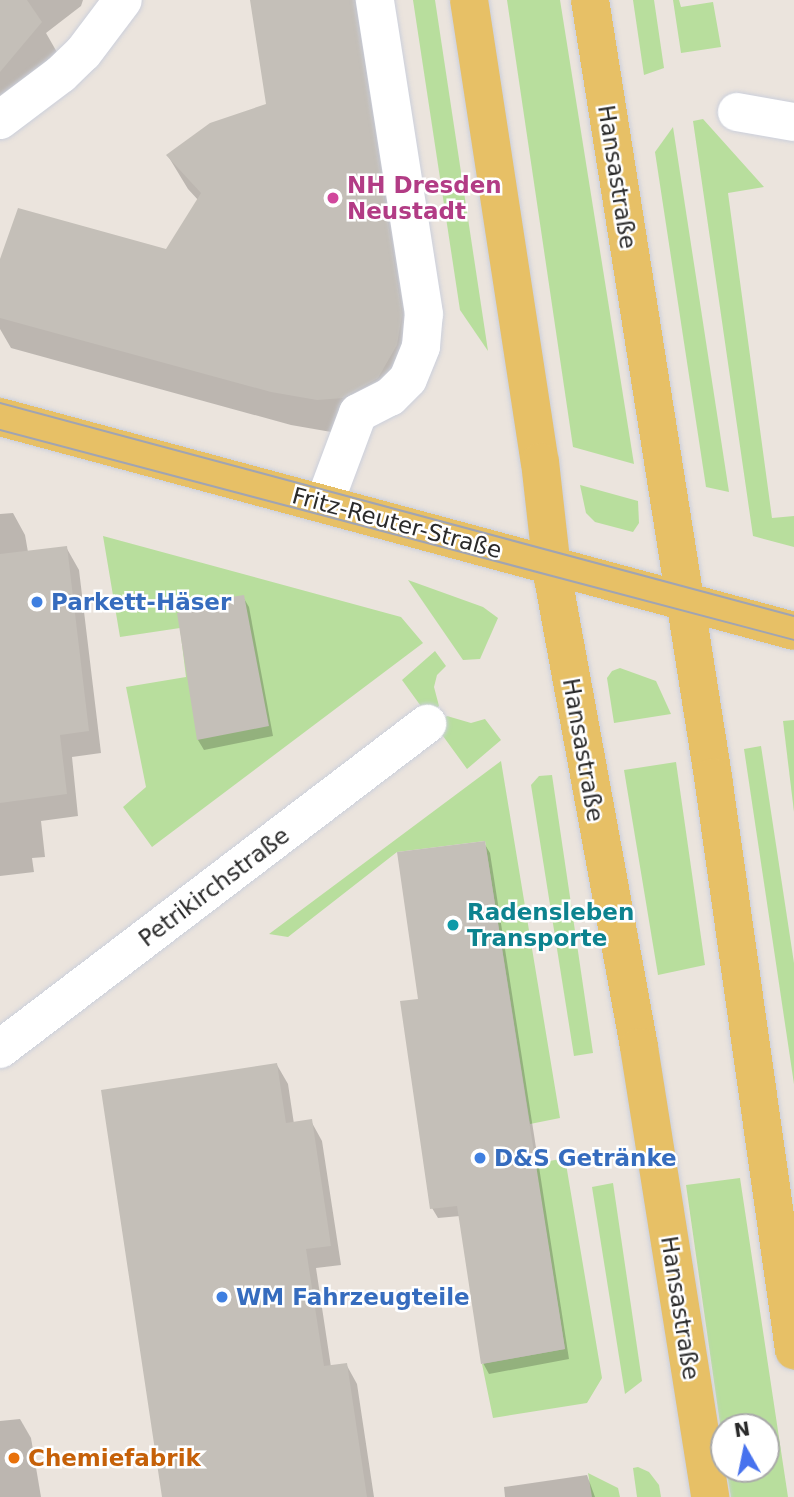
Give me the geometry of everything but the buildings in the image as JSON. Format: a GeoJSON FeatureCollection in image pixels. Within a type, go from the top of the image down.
{"type":"FeatureCollection","features":[{"type":"Feature","properties":{"kind":"main road","name":"Hansastraße"},"geometry":{"type":"LineString","coordinates":[[469,0],[540,462],[550,564],[582,752],[639,1047],[710,1497]]}},
{"type":"Feature","properties":{"kind":"main road","name":"Hansastraße"},"geometry":{"type":"LineString","coordinates":[[590,0],[713,777],[794,1350]]}},
{"type":"Feature","properties":{"kind":"main road","name":"Fritz-Reuter-Straße"},"geometry":{"type":"LineString","coordinates":[[0,417],[794,631]]}},
{"type":"Feature","properties":{"kind":"street"},"geometry":{"type":"LineString","coordinates":[[0,120],[68,67],[123,0]]}},
{"type":"Feature","properties":{"kind":"street"},"geometry":{"type":"LineString","coordinates":[[324,504],[358,413],[390,397],[408,379],[421,346],[424,314],[375,0]]}},
{"type":"Feature","properties":{"kind":"street"},"geometry":{"type":"LineString","coordinates":[[737,112],[794,122]]}},
{"type":"Feature","properties":{"kind":"street","name":"Petrikirchstraße"},"geometry":{"type":"LineString","coordinates":[[0,1049],[427,724]]}},
{"type":"Feature","properties":{"kind":"green space"},"geometry":{"type":"Polygon","coordinates":[[[413,0],[435,0],[488,351],[460,310],[413,0]]]}},
{"type":"Feature","properties":{"kind":"green space"},"geometry":{"type":"Polygon","coordinates":[[[507,0],[560,0],[634,464],[573,447],[507,0]]]}},
{"type":"Feature","properties":{"kind":"green space"},"geometry":{"type":"Polygon","coordinates":[[[633,0],[654,0],[664,68],[644,75],[633,0]]]}},
{"type":"Feature","properties":{"kind":"green space"},"geometry":{"type":"Polygon","coordinates":[[[673,0],[679,0],[681,7],[713,2],[721,47],[681,53],[673,0]]]}},
{"type":"Feature","properties":{"kind":"green space"},"geometry":{"type":"Polygon","coordinates":[[[703,119],[764,187],[728,193],[772,518],[794,516],[794,547],[753,536],[693,121],[703,119]]]}},
{"type":"Feature","properties":{"kind":"green space"},"geometry":{"type":"Polygon","coordinates":[[[673,127],[729,492],[706,487],[655,152],[673,127]]]}},
{"type":"Feature","properties":{"kind":"green space"},"geometry":{"type":"Polygon","coordinates":[[[580,485],[638,501],[639,523],[633,532],[595,522],[586,513],[580,485]]]}},
{"type":"Feature","properties":{"kind":"green space"},"geometry":{"type":"Polygon","coordinates":[[[103,536],[401,617],[423,643],[152,847],[123,807],[146,787],[126,687],[186,677],[180,628],[120,637],[103,536]]]}},
{"type":"Feature","properties":{"kind":"green space"},"geometry":{"type":"Polygon","coordinates":[[[408,580],[483,607],[498,618],[480,659],[463,660],[408,580]]]}},
{"type":"Feature","properties":{"kind":"green space"},"geometry":{"type":"Polygon","coordinates":[[[435,651],[446,666],[437,675],[434,687],[439,706],[428,716],[402,680],[435,651]]]}},
{"type":"Feature","properties":{"kind":"green space"},"geometry":{"type":"Polygon","coordinates":[[[620,668],[656,681],[671,714],[614,723],[607,678],[612,671],[620,668]]]}},
{"type":"Feature","properties":{"kind":"green space"},"geometry":{"type":"Polygon","coordinates":[[[447,716],[471,723],[485,719],[501,740],[467,769],[435,725],[447,716]]]}},
{"type":"Feature","properties":{"kind":"green space"},"geometry":{"type":"Polygon","coordinates":[[[794,720],[794,812],[783,721],[794,720]]]}},
{"type":"Feature","properties":{"kind":"green space"},"geometry":{"type":"Polygon","coordinates":[[[761,746],[794,963],[794,1084],[744,749],[761,746]]]}},
{"type":"Feature","properties":{"kind":"green space"},"geometry":{"type":"Polygon","coordinates":[[[501,761],[560,1118],[530,1124],[485,841],[397,852],[288,937],[269,934],[501,761]]]}},
{"type":"Feature","properties":{"kind":"green space"},"geometry":{"type":"Polygon","coordinates":[[[676,762],[705,965],[658,975],[624,770],[676,762]]]}},
{"type":"Feature","properties":{"kind":"green space"},"geometry":{"type":"Polygon","coordinates":[[[552,775],[593,1053],[574,1056],[531,785],[539,776],[552,775]]]}},
{"type":"Feature","properties":{"kind":"green space"},"geometry":{"type":"Polygon","coordinates":[[[565,1158],[602,1378],[587,1403],[493,1418],[482,1364],[565,1349],[535,1164],[565,1158]]]}},
{"type":"Feature","properties":{"kind":"green space"},"geometry":{"type":"Polygon","coordinates":[[[740,1178],[775,1413],[718,1413],[686,1185],[740,1178]]]}},
{"type":"Feature","properties":{"kind":"green space"},"geometry":{"type":"Polygon","coordinates":[[[613,1183],[642,1381],[625,1394],[592,1187],[613,1183]]]}},
{"type":"Feature","properties":{"kind":"green space"},"geometry":{"type":"Polygon","coordinates":[[[780,1444],[788,1497],[731,1497],[728,1483],[780,1483],[780,1444]]]}},
{"type":"Feature","properties":{"kind":"green space"},"geometry":{"type":"Polygon","coordinates":[[[638,1467],[649,1472],[659,1485],[661,1497],[637,1497],[633,1468],[638,1467]]]}},
{"type":"Feature","properties":{"kind":"green space"},"geometry":{"type":"Polygon","coordinates":[[[588,1473],[618,1488],[620,1497],[592,1497],[588,1473]]]}},
{"type":"Feature","properties":{"kind":"tram line"},"geometry":{"type":"LineString","coordinates":[[0,403],[794,616]]}},
{"type":"Feature","properties":{"kind":"tram line"},"geometry":{"type":"LineString","coordinates":[[0,430],[794,640]]}},
{"type":"Feature","properties":{"kind":"place","name":"NH Dresden Neustadt"},"geometry":{"type":"Point","coordinates":[333,198]}},
{"type":"Feature","properties":{"kind":"place","name":"Parkett-Häser"},"geometry":{"type":"Point","coordinates":[37,602]}},
{"type":"Feature","properties":{"kind":"place","name":"Radensleben Transporte"},"geometry":{"type":"Point","coordinates":[453,925]}},
{"type":"Feature","properties":{"kind":"place","name":"D&S Getränke"},"geometry":{"type":"Point","coordinates":[480,1158]}},
{"type":"Feature","properties":{"kind":"place","name":"WM Fahrzeugteile"},"geometry":{"type":"Point","coordinates":[222,1297]}},
{"type":"Feature","properties":{"kind":"place","name":"Chemiefabrik"},"geometry":{"type":"Point","coordinates":[14,1458]}}]}
